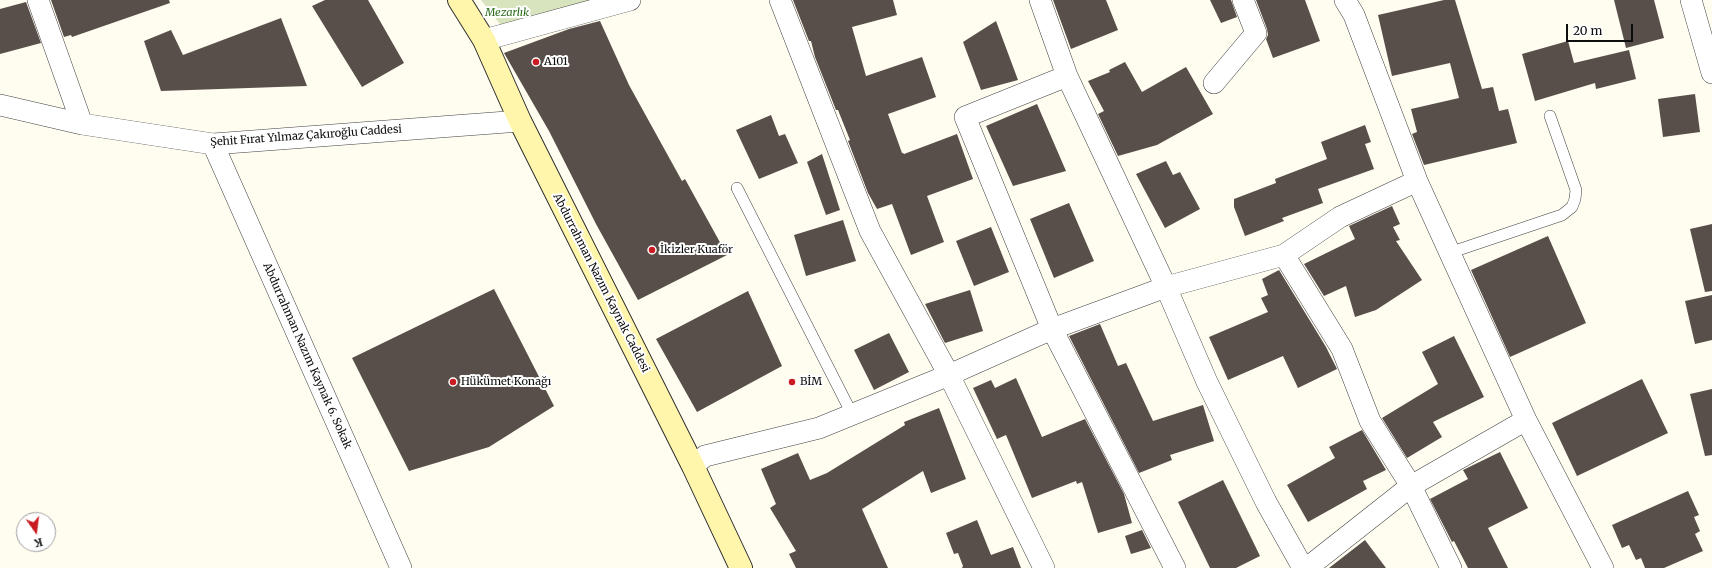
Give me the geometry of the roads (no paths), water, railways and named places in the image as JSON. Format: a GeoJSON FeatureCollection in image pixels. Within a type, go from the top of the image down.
{"type":"FeatureCollection","features":[{"type":"Feature","properties":{"kind":"street"},"geometry":{"type":"LineString","coordinates":[[38,0],[82,124]]}},
{"type":"Feature","properties":{"kind":"street","name":"Abdurrahman Nazım Kaynak Caddesi"},"geometry":{"type":"LineString","coordinates":[[459,0],[484,40],[520,121],[693,466],[741,568]]}},
{"type":"Feature","properties":{"kind":"street"},"geometry":{"type":"LineString","coordinates":[[484,40],[630,0]]}},
{"type":"Feature","properties":{"kind":"street"},"geometry":{"type":"LineString","coordinates":[[780,0],[870,231],[949,375],[1044,568]]}},
{"type":"Feature","properties":{"kind":"street"},"geometry":{"type":"LineString","coordinates":[[1040,0],[1067,76],[1166,287],[1210,389],[1266,502],[1302,568]]}},
{"type":"Feature","properties":{"kind":"street"},"geometry":{"type":"LineString","coordinates":[[1214,84],[1256,33],[1242,0]]}},
{"type":"Feature","properties":{"kind":"street"},"geometry":{"type":"LineString","coordinates":[[1345,0],[1354,15],[1417,181],[1449,253],[1526,420],[1603,568]]}},
{"type":"Feature","properties":{"kind":"street"},"geometry":{"type":"LineString","coordinates":[[1691,0],[1712,72]]}},
{"type":"Feature","properties":{"kind":"street"},"geometry":{"type":"LineString","coordinates":[[1067,76],[965,117],[1052,329],[1175,568]]}},
{"type":"Feature","properties":{"kind":"street","name":"Şehit Fırat Yılmaz Çakıroğlu Caddesi"},"geometry":{"type":"LineString","coordinates":[[0,104],[82,124],[213,144],[520,121]]}},
{"type":"Feature","properties":{"kind":"street","name":"Abdurrahman Nazım Kaynak 6. Sokak"},"geometry":{"type":"LineString","coordinates":[[213,144],[401,568]]}},
{"type":"Feature","properties":{"kind":"street"},"geometry":{"type":"LineString","coordinates":[[693,466],[705,456],[819,428],[949,375],[1052,329],[1166,287],[1284,255],[1340,217],[1417,181]]}},
{"type":"Feature","properties":{"kind":"street"},"geometry":{"type":"LineString","coordinates":[[1284,255],[1342,350],[1370,421],[1411,486],[1451,568]]}},
{"type":"Feature","properties":{"kind":"street"},"geometry":{"type":"LineString","coordinates":[[1307,568],[1411,486],[1526,420]]}},
{"type":"Feature","properties":{"kind":"lane"},"geometry":{"type":"LineString","coordinates":[[1449,253],[1562,215],[1572,207],[1576,190],[1550,116]]}},
{"type":"Feature","properties":{"kind":"lane"},"geometry":{"type":"LineString","coordinates":[[737,188],[852,414]]}},
{"type":"Feature","properties":{"kind":"place","name":"A101"},"geometry":{"type":"Point","coordinates":[536,62]}},
{"type":"Feature","properties":{"kind":"place","name":"İkizler Kuaför"},"geometry":{"type":"Point","coordinates":[652,250]}},
{"type":"Feature","properties":{"kind":"place","name":"Hükümet Konağı"},"geometry":{"type":"Point","coordinates":[453,382]}},
{"type":"Feature","properties":{"kind":"place","name":"BİM"},"geometry":{"type":"Point","coordinates":[792,382]}},
{"type":"Feature","properties":{"kind":"park label","name":"Mezarlık"},"geometry":{"type":"Point","coordinates":[507,13]}}]}
